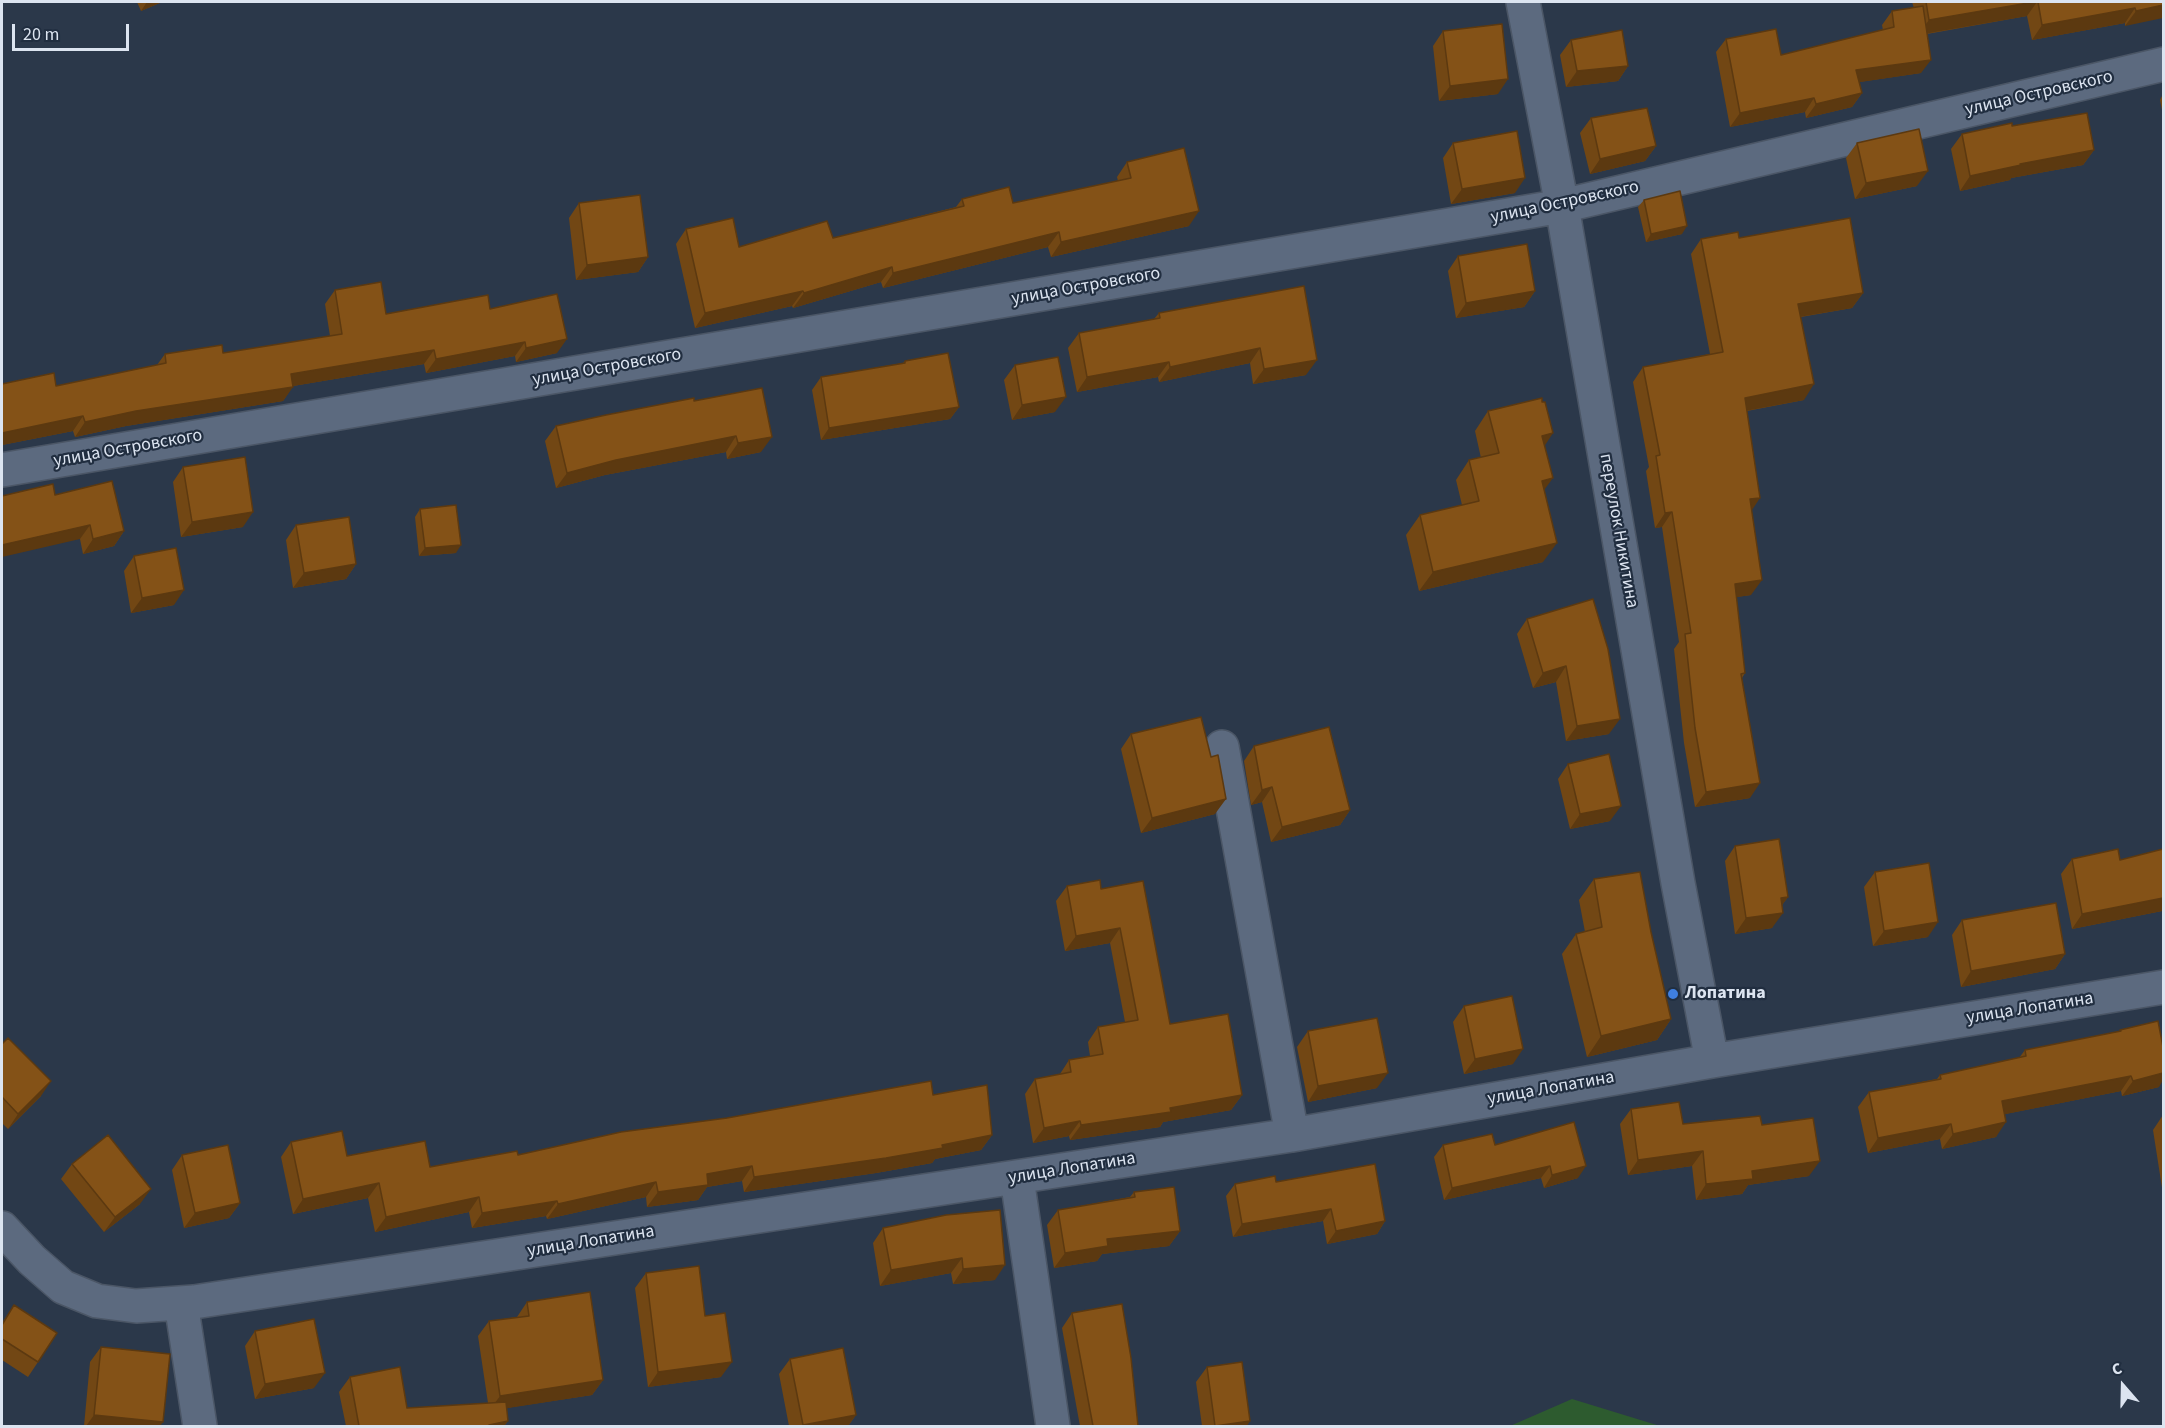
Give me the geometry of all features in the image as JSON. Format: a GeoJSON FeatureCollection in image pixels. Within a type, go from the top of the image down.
{"type":"FeatureCollection","features":[{"type":"Feature","properties":{"kind":"street","name":"переулок Никитина"},"geometry":{"type":"LineString","coordinates":[[1522,2],[1562,206],[1678,883],[1712,1061]]}},
{"type":"Feature","properties":{"kind":"street","name":"улица Островского"},"geometry":{"type":"LineString","coordinates":[[2,470],[1562,206],[2163,64]]}},
{"type":"Feature","properties":{"kind":"street"},"geometry":{"type":"LineString","coordinates":[[1222,747],[1292,1135]]}},
{"type":"Feature","properties":{"kind":"street","name":"улица Лопатина"},"geometry":{"type":"LineString","coordinates":[[2,1228],[32,1260],[63,1287],[97,1301],[136,1306],[181,1303],[1292,1135],[1712,1061],[2163,987]]}},
{"type":"Feature","properties":{"kind":"street"},"geometry":{"type":"LineString","coordinates":[[1017,1178],[1053,1426]]}},
{"type":"Feature","properties":{"kind":"street"},"geometry":{"type":"LineString","coordinates":[[181,1303],[200,1426]]}},
{"type":"Feature","properties":{"kind":"green space"},"geometry":{"type":"Polygon","coordinates":[[[1572,1399],[1660,1426],[1510,1426],[1572,1399]]]}},
{"type":"Feature","properties":{"kind":"building"},"geometry":{"type":"Polygon","coordinates":[[[1926,2],[2034,2],[1929,20],[1926,2]]]}},
{"type":"Feature","properties":{"kind":"building"},"geometry":{"type":"Polygon","coordinates":[[[2038,2],[2163,2],[2163,5],[2042,25],[2038,2]]]}},
{"type":"Feature","properties":{"kind":"building"},"geometry":{"type":"Polygon","coordinates":[[[1923,6],[1931,60],[1856,70],[1862,93],[1816,104],[1814,98],[1740,113],[1726,39],[1776,29],[1781,55],[1894,27],[1892,11],[1923,6]]]}},
{"type":"Feature","properties":{"kind":"building"},"geometry":{"type":"Polygon","coordinates":[[[1502,24],[1508,79],[1450,86],[1443,31],[1502,24]]]}},
{"type":"Feature","properties":{"kind":"building"},"geometry":{"type":"Polygon","coordinates":[[[1622,30],[1628,66],[1577,71],[1571,40],[1622,30]]]}},
{"type":"Feature","properties":{"kind":"building"},"geometry":{"type":"Polygon","coordinates":[[[1647,108],[1656,146],[1600,159],[1591,118],[1647,108]]]}},
{"type":"Feature","properties":{"kind":"building"},"geometry":{"type":"Polygon","coordinates":[[[2087,113],[2094,150],[1970,176],[1962,134],[2012,123],[2012,126],[2087,113]]]}},
{"type":"Feature","properties":{"kind":"building"},"geometry":{"type":"Polygon","coordinates":[[[1919,129],[1928,171],[1866,183],[1857,143],[1919,129]]]}},
{"type":"Feature","properties":{"kind":"building"},"geometry":{"type":"Polygon","coordinates":[[[1517,131],[1525,178],[1462,189],[1453,143],[1517,131]]]}},
{"type":"Feature","properties":{"kind":"building"},"geometry":{"type":"Polygon","coordinates":[[[1184,148],[1199,211],[1061,242],[1059,232],[893,273],[892,267],[804,293],[803,291],[705,313],[686,229],[733,218],[739,247],[827,221],[833,238],[964,206],[962,199],[1009,187],[1013,203],[1131,178],[1127,162],[1184,148]]]}},
{"type":"Feature","properties":{"kind":"building"},"geometry":{"type":"Polygon","coordinates":[[[1680,191],[1687,226],[1651,234],[1644,200],[1680,191]]]}},
{"type":"Feature","properties":{"kind":"building"},"geometry":{"type":"Polygon","coordinates":[[[640,195],[648,257],[587,265],[579,203],[640,195]]]}},
{"type":"Feature","properties":{"kind":"building"},"geometry":{"type":"Polygon","coordinates":[[[1850,218],[1863,293],[1798,304],[1814,384],[1745,398],[1760,498],[1750,499],[1762,580],[1735,584],[1745,673],[1741,674],[1760,783],[1706,792],[1695,728],[1685,634],[1691,633],[1672,512],[1665,513],[1656,456],[1660,455],[1643,367],[1723,352],[1701,239],[1738,232],[1739,238],[1850,218]]]}},
{"type":"Feature","properties":{"kind":"building"},"geometry":{"type":"Polygon","coordinates":[[[1527,244],[1535,291],[1466,303],[1458,256],[1527,244]]]}},
{"type":"Feature","properties":{"kind":"building"},"geometry":{"type":"Polygon","coordinates":[[[381,282],[386,314],[488,295],[490,309],[557,294],[567,339],[526,348],[525,342],[436,359],[434,350],[291,374],[293,387],[136,411],[85,422],[83,416],[2,433],[2,384],[54,373],[56,386],[166,363],[165,354],[222,345],[223,353],[342,334],[335,290],[381,282]]]}},
{"type":"Feature","properties":{"kind":"building"},"geometry":{"type":"Polygon","coordinates":[[[1304,286],[1317,360],[1264,369],[1260,348],[1170,367],[1169,362],[1087,377],[1079,333],[1160,318],[1159,313],[1304,286]]]}},
{"type":"Feature","properties":{"kind":"building"},"geometry":{"type":"Polygon","coordinates":[[[948,353],[959,407],[829,428],[821,377],[905,363],[905,361],[948,353]]]}},
{"type":"Feature","properties":{"kind":"building"},"geometry":{"type":"Polygon","coordinates":[[[1058,357],[1066,397],[1022,405],[1015,365],[1058,357]]]}},
{"type":"Feature","properties":{"kind":"building"},"geometry":{"type":"Polygon","coordinates":[[[762,388],[772,437],[738,443],[736,436],[616,460],[567,473],[556,426],[694,398],[694,401],[762,388]]]}},
{"type":"Feature","properties":{"kind":"building"},"geometry":{"type":"Polygon","coordinates":[[[1542,398],[1553,433],[1542,436],[1553,478],[1542,481],[1557,543],[1433,572],[1420,515],[1479,501],[1469,460],[1499,453],[1488,411],[1542,398]]]}},
{"type":"Feature","properties":{"kind":"building"},"geometry":{"type":"Polygon","coordinates":[[[245,457],[253,512],[192,522],[183,467],[245,457]]]}},
{"type":"Feature","properties":{"kind":"building"},"geometry":{"type":"Polygon","coordinates":[[[112,481],[124,531],[93,539],[90,525],[2,545],[2,496],[53,484],[55,495],[112,481]]]}},
{"type":"Feature","properties":{"kind":"building"},"geometry":{"type":"Polygon","coordinates":[[[456,505],[461,545],[425,548],[420,509],[456,505]]]}},
{"type":"Feature","properties":{"kind":"building"},"geometry":{"type":"Polygon","coordinates":[[[349,517],[356,564],[304,573],[296,525],[349,517]]]}},
{"type":"Feature","properties":{"kind":"building"},"geometry":{"type":"Polygon","coordinates":[[[176,548],[184,590],[142,598],[134,556],[176,548]]]}},
{"type":"Feature","properties":{"kind":"building"},"geometry":{"type":"Polygon","coordinates":[[[1593,599],[1608,649],[1620,719],[1577,726],[1566,666],[1543,673],[1527,619],[1593,599]]]}},
{"type":"Feature","properties":{"kind":"building"},"geometry":{"type":"Polygon","coordinates":[[[1201,717],[1211,757],[1218,755],[1226,799],[1152,818],[1131,734],[1201,717]]]}},
{"type":"Feature","properties":{"kind":"building"},"geometry":{"type":"Polygon","coordinates":[[[1329,727],[1350,810],[1282,827],[1272,787],[1262,790],[1254,746],[1329,727]]]}},
{"type":"Feature","properties":{"kind":"building"},"geometry":{"type":"Polygon","coordinates":[[[1609,754],[1621,806],[1580,814],[1568,764],[1609,754]]]}},
{"type":"Feature","properties":{"kind":"building"},"geometry":{"type":"Polygon","coordinates":[[[1779,839],[1788,897],[1781,898],[1783,913],[1746,918],[1735,846],[1779,839]]]}},
{"type":"Feature","properties":{"kind":"building"},"geometry":{"type":"Polygon","coordinates":[[[2118,849],[2120,860],[2163,849],[2163,898],[2082,914],[2072,859],[2118,849]]]}},
{"type":"Feature","properties":{"kind":"building"},"geometry":{"type":"Polygon","coordinates":[[[1929,863],[1938,922],[1884,931],[1875,872],[1929,863]]]}},
{"type":"Feature","properties":{"kind":"building"},"geometry":{"type":"Polygon","coordinates":[[[1640,872],[1671,1019],[1601,1036],[1576,934],[1602,927],[1594,879],[1640,872]]]}},
{"type":"Feature","properties":{"kind":"building"},"geometry":{"type":"Polygon","coordinates":[[[1100,880],[1101,889],[1143,881],[1170,1024],[1228,1014],[1242,1095],[1170,1108],[1171,1112],[1081,1125],[1080,1121],[1044,1128],[1035,1079],[1071,1072],[1069,1060],[1103,1054],[1098,1027],[1138,1020],[1120,928],[1076,936],[1067,886],[1100,880]]]}},
{"type":"Feature","properties":{"kind":"building"},"geometry":{"type":"Polygon","coordinates":[[[2056,903],[2065,954],[1971,971],[1962,920],[2056,903]]]}},
{"type":"Feature","properties":{"kind":"building"},"geometry":{"type":"Polygon","coordinates":[[[1512,996],[1523,1049],[1475,1059],[1464,1006],[1512,996]]]}},
{"type":"Feature","properties":{"kind":"building"},"geometry":{"type":"Polygon","coordinates":[[[1377,1018],[1388,1073],[1318,1086],[1308,1031],[1377,1018]]]}},
{"type":"Feature","properties":{"kind":"building"},"geometry":{"type":"Polygon","coordinates":[[[2158,1021],[2163,1047],[2163,1073],[2133,1081],[2131,1076],[2002,1101],[2006,1122],[1953,1134],[1951,1124],[1878,1138],[1869,1092],[1941,1079],[1940,1075],[2026,1056],[2025,1050],[2121,1031],[2158,1021]]]}},
{"type":"Feature","properties":{"kind":"building"},"geometry":{"type":"Polygon","coordinates":[[[8,1038],[51,1081],[18,1114],[2,1097],[2,1044],[8,1038]]]}},
{"type":"Feature","properties":{"kind":"building"},"geometry":{"type":"Polygon","coordinates":[[[931,1081],[933,1095],[987,1085],[992,1135],[942,1145],[943,1148],[886,1158],[754,1177],[752,1166],[707,1174],[708,1185],[658,1192],[656,1182],[558,1204],[557,1201],[482,1213],[479,1197],[386,1217],[379,1183],[303,1199],[291,1142],[342,1131],[347,1156],[425,1141],[430,1167],[517,1151],[518,1155],[621,1132],[727,1118],[931,1081]]]}},
{"type":"Feature","properties":{"kind":"building"},"geometry":{"type":"Polygon","coordinates":[[[1679,1102],[1683,1124],[1760,1116],[1762,1125],[1813,1118],[1820,1161],[1752,1171],[1753,1179],[1706,1184],[1703,1151],[1638,1160],[1631,1109],[1679,1102]]]}},
{"type":"Feature","properties":{"kind":"building"},"geometry":{"type":"Polygon","coordinates":[[[1574,1122],[1586,1166],[1552,1175],[1550,1166],[1452,1188],[1443,1145],[1492,1134],[1495,1145],[1574,1122]]]}},
{"type":"Feature","properties":{"kind":"building"},"geometry":{"type":"Polygon","coordinates":[[[108,1135],[151,1189],[115,1217],[72,1164],[108,1135]]]}},
{"type":"Feature","properties":{"kind":"building"},"geometry":{"type":"Polygon","coordinates":[[[228,1145],[240,1203],[195,1213],[182,1155],[228,1145]]]}},
{"type":"Feature","properties":{"kind":"building"},"geometry":{"type":"Polygon","coordinates":[[[1375,1164],[1385,1221],[1336,1231],[1331,1209],[1242,1224],[1235,1184],[1275,1176],[1276,1182],[1375,1164]]]}},
{"type":"Feature","properties":{"kind":"building"},"geometry":{"type":"Polygon","coordinates":[[[1174,1187],[1180,1231],[1107,1239],[1108,1246],[1065,1253],[1058,1210],[1135,1197],[1134,1192],[1174,1187]]]}},
{"type":"Feature","properties":{"kind":"building"},"geometry":{"type":"Polygon","coordinates":[[[1000,1210],[1005,1265],[963,1269],[962,1258],[891,1270],[883,1228],[946,1215],[1000,1210]]]}},
{"type":"Feature","properties":{"kind":"building"},"geometry":{"type":"Polygon","coordinates":[[[699,1266],[705,1316],[725,1313],[732,1362],[658,1372],[646,1273],[699,1266]]]}},
{"type":"Feature","properties":{"kind":"building"},"geometry":{"type":"Polygon","coordinates":[[[590,1292],[603,1380],[500,1396],[489,1321],[529,1316],[527,1302],[590,1292]]]}},
{"type":"Feature","properties":{"kind":"building"},"geometry":{"type":"Polygon","coordinates":[[[1122,1304],[1131,1358],[1138,1426],[1093,1426],[1072,1313],[1122,1304]]]}},
{"type":"Feature","properties":{"kind":"building"},"geometry":{"type":"Polygon","coordinates":[[[14,1305],[57,1333],[38,1362],[2,1339],[2,1325],[14,1305]]]}},
{"type":"Feature","properties":{"kind":"building"},"geometry":{"type":"Polygon","coordinates":[[[314,1319],[325,1373],[265,1384],[255,1331],[314,1319]]]}},
{"type":"Feature","properties":{"kind":"building"},"geometry":{"type":"Polygon","coordinates":[[[101,1347],[170,1354],[163,1422],[94,1415],[101,1347]]]}},
{"type":"Feature","properties":{"kind":"building"},"geometry":{"type":"Polygon","coordinates":[[[843,1348],[856,1415],[803,1425],[790,1359],[843,1348]]]}},
{"type":"Feature","properties":{"kind":"building"},"geometry":{"type":"Polygon","coordinates":[[[1242,1362],[1250,1421],[1215,1426],[1207,1367],[1242,1362]]]}},
{"type":"Feature","properties":{"kind":"building"},"geometry":{"type":"Polygon","coordinates":[[[400,1367],[407,1408],[506,1402],[508,1421],[489,1426],[359,1426],[350,1377],[400,1367]]]}},
{"type":"Feature","properties":{"kind":"place","name":"Лопатина"},"geometry":{"type":"Point","coordinates":[1673,994]}}]}
